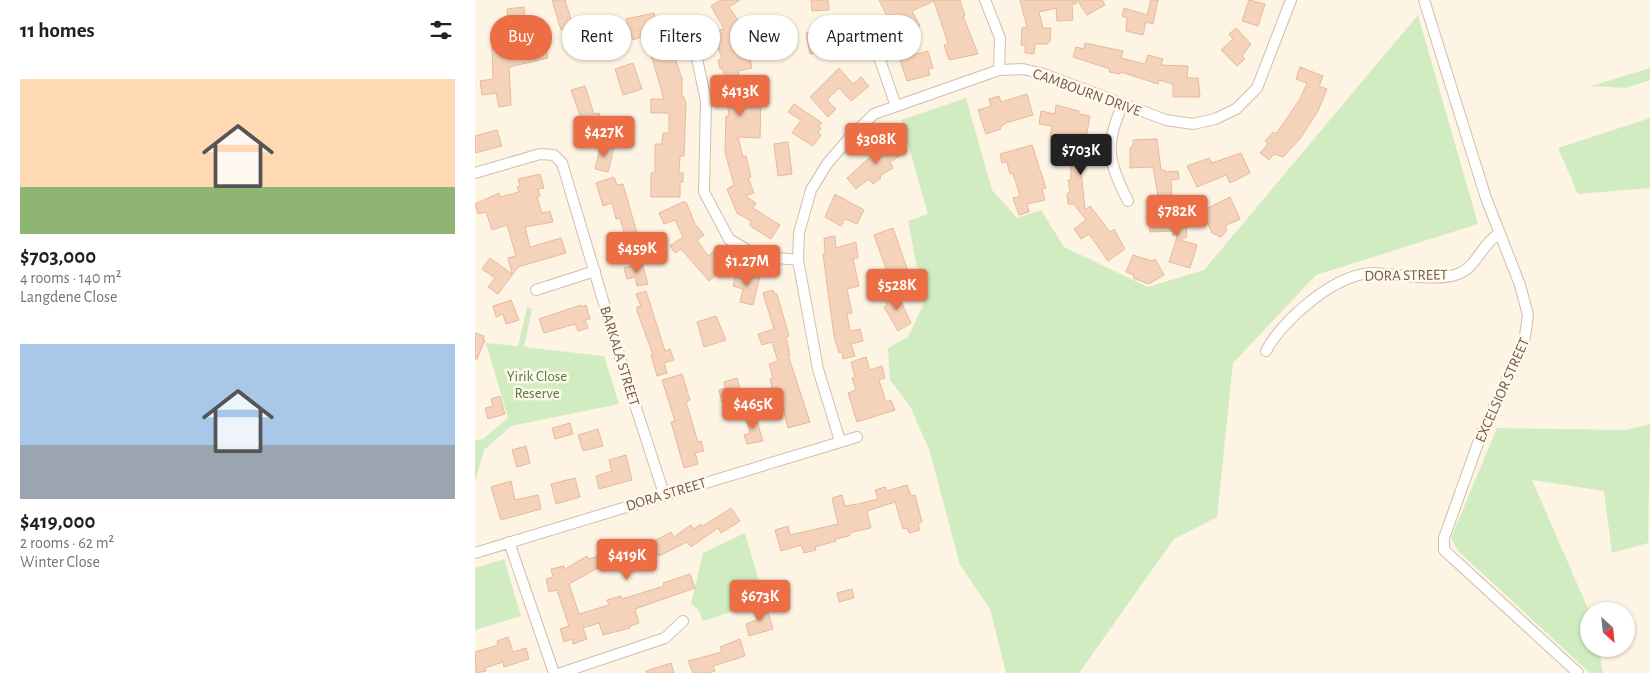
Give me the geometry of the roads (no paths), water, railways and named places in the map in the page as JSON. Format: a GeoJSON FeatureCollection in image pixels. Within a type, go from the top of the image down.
{"type":"FeatureCollection","features":[{"type":"Feature","properties":{"kind":"street"},"geometry":{"type":"LineString","coordinates":[[985,0],[1000,38],[999,70]]}},
{"type":"Feature","properties":{"kind":"street","name":"CAMBOURN DRIVE"},"geometry":{"type":"LineString","coordinates":[[840,441],[818,369],[798,260],[799,232],[811,190],[827,164],[851,136],[874,114],[999,70],[1023,69],[1044,74],[1166,120],[1193,124],[1215,119],[1236,109],[1257,88],[1291,0]]}},
{"type":"Feature","properties":{"kind":"street","name":"EXCELSIOR STREET"},"geometry":{"type":"LineString","coordinates":[[1424,0],[1499,234],[1520,285],[1528,315],[1524,343],[1482,432],[1444,538],[1444,550],[1578,673]]}},
{"type":"Feature","properties":{"kind":"street"},"geometry":{"type":"LineString","coordinates":[[697,60],[706,101],[704,192],[729,239],[757,256],[798,260]]}},
{"type":"Feature","properties":{"kind":"street"},"geometry":{"type":"LineString","coordinates":[[880,60],[896,106]]}},
{"type":"Feature","properties":{"kind":"street"},"geometry":{"type":"LineString","coordinates":[[1123,104],[1109,147],[1118,182],[1128,201]]}},
{"type":"Feature","properties":{"kind":"street","name":"BARKALA STREET"},"geometry":{"type":"LineString","coordinates":[[475,173],[540,154],[554,155],[562,163],[625,374],[664,494]]}},
{"type":"Feature","properties":{"kind":"street","name":"DORA STREET"},"geometry":{"type":"LineString","coordinates":[[1266,351],[1273,338],[1300,310],[1345,281],[1373,273],[1441,276],[1459,274],[1468,268],[1499,234]]}},
{"type":"Feature","properties":{"kind":"street"},"geometry":{"type":"LineString","coordinates":[[536,290],[595,271]]}},
{"type":"Feature","properties":{"kind":"street","name":"DORA STREET"},"geometry":{"type":"LineString","coordinates":[[475,553],[664,494],[857,437]]}},
{"type":"Feature","properties":{"kind":"street"},"geometry":{"type":"LineString","coordinates":[[509,542],[554,673]]}},
{"type":"Feature","properties":{"kind":"street"},"geometry":{"type":"LineString","coordinates":[[561,673],[665,638],[683,621]]}},
{"type":"Feature","properties":{"kind":"park label","name":"Yirik Close Reserve"},"geometry":{"type":"Point","coordinates":[537,384]}}]}
